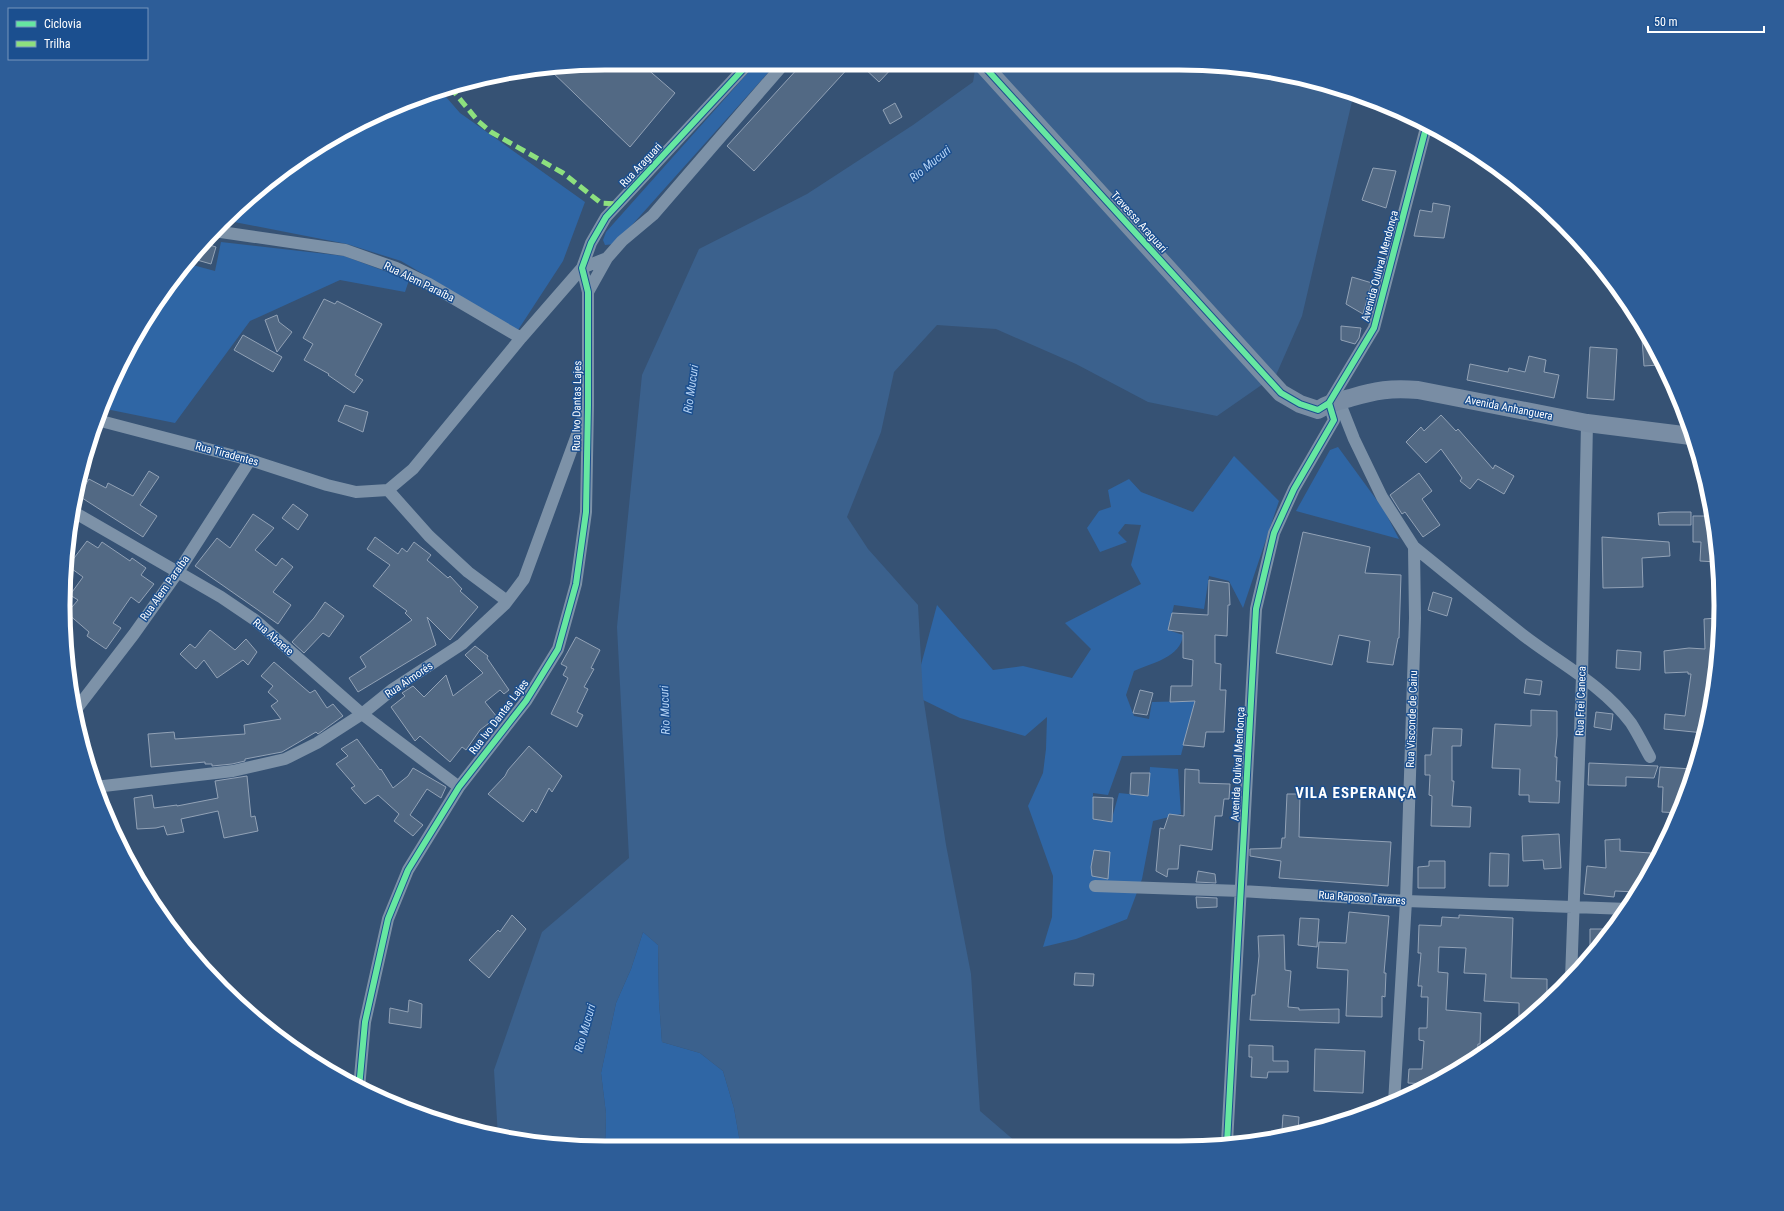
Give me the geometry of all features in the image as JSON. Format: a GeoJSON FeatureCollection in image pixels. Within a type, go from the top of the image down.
{"type":"FeatureCollection","features":[{"type":"Feature","properties":{"kind":"street","name":"Rua Araguari"},"geometry":{"type":"LineString","coordinates":[[582,268],[590,243],[606,217],[742,70]]}},
{"type":"Feature","properties":{"kind":"street"},"geometry":{"type":"LineString","coordinates":[[588,292],[607,258],[622,241],[653,215],[779,70]]}},
{"type":"Feature","properties":{"kind":"street","name":"Travessa Araguari"},"geometry":{"type":"LineString","coordinates":[[987,70],[1281,393],[1300,404],[1318,410],[1334,402]]}},
{"type":"Feature","properties":{"kind":"street","name":"Avenida Oulival Mendonça"},"geometry":{"type":"LineString","coordinates":[[1228,1138],[1256,609],[1274,533],[1294,489],[1334,420],[1334,402],[1374,328],[1425,131]]}},
{"type":"Feature","properties":{"kind":"street","name":"Rua Alem Paraíba"},"geometry":{"type":"LineString","coordinates":[[222,232],[346,250],[402,271],[429,284],[521,338]]}},
{"type":"Feature","properties":{"kind":"street"},"geometry":{"type":"LineString","coordinates":[[507,601],[468,572],[446,552],[429,536],[388,490],[413,469],[521,338],[582,268],[607,258]]}},
{"type":"Feature","properties":{"kind":"street"},"geometry":{"type":"LineString","coordinates":[[582,268],[588,292]]}},
{"type":"Feature","properties":{"kind":"street","name":"Rua Ivo Dantas Lajes"},"geometry":{"type":"LineString","coordinates":[[360,1081],[365,1022],[388,919],[408,870],[458,787],[526,701],[558,649],[576,584],[586,512],[588,292]]}},
{"type":"Feature","properties":{"kind":"street","name":"Avenida Anhanguera"},"geometry":{"type":"LineString","coordinates":[[1334,402],[1378,390],[1398,388],[1412,389],[1587,423],[1687,435]]}},
{"type":"Feature","properties":{"kind":"street"},"geometry":{"type":"LineString","coordinates":[[1334,402],[1382,496],[1414,547],[1523,635],[1582,677],[1618,707],[1637,732],[1650,757]]}},
{"type":"Feature","properties":{"kind":"street","name":"Rua Aimorés"},"geometry":{"type":"LineString","coordinates":[[101,786],[233,771],[285,759],[317,743],[362,714],[393,689],[462,644],[507,601],[524,578],[588,405]]}},
{"type":"Feature","properties":{"kind":"street","name":"Rua Tiradentes"},"geometry":{"type":"LineString","coordinates":[[103,421],[250,460],[327,485],[356,492],[388,490]]}},
{"type":"Feature","properties":{"kind":"street","name":"Rua Frei Caneca"},"geometry":{"type":"LineString","coordinates":[[1571,970],[1582,677],[1587,423]]}},
{"type":"Feature","properties":{"kind":"street","name":"Rua Alem Paraíba"},"geometry":{"type":"LineString","coordinates":[[79,705],[134,634],[178,572],[250,460]]}},
{"type":"Feature","properties":{"kind":"street","name":"Rua Abaete"},"geometry":{"type":"LineString","coordinates":[[78,514],[221,596],[255,620],[362,714],[458,787]]}},
{"type":"Feature","properties":{"kind":"street","name":"Rua Visconde de Cairu"},"geometry":{"type":"LineString","coordinates":[[1394,1095],[1406,901],[1415,618],[1414,547]]}},
{"type":"Feature","properties":{"kind":"street","name":"Rua Raposo Tavares"},"geometry":{"type":"LineString","coordinates":[[1096,886],[1241,891],[1406,901],[1620,909]]}},
{"type":"Feature","properties":{"kind":"shaded area"},"geometry":{"type":"Polygon","coordinates":[[[750,70],[770,70],[615,244],[605,245],[603,240],[606,232],[750,70]]]}},
{"type":"Feature","properties":{"kind":"shaded area"},"geometry":{"type":"Polygon","coordinates":[[[444,95],[460,113],[585,202],[563,261],[518,330],[401,261],[347,244],[233,222],[252,203],[308,160],[369,125],[444,95]]]}},
{"type":"Feature","properties":{"kind":"shaded area"},"geometry":{"type":"Polygon","coordinates":[[[221,242],[344,256],[409,280],[405,292],[340,280],[250,321],[175,423],[108,409],[125,369],[142,338],[160,308],[181,280],[193,265],[215,271],[221,242]]]}},
{"type":"Feature","properties":{"kind":"shaded area"},"geometry":{"type":"Polygon","coordinates":[[[1338,447],[1384,510],[1399,539],[1296,511],[1330,450],[1338,447]]]}},
{"type":"Feature","properties":{"kind":"shaded area"},"geometry":{"type":"Polygon","coordinates":[[[1234,456],[1279,501],[1243,608],[1229,581],[1209,576],[1204,609],[1174,605],[1168,630],[1183,635],[1181,643],[1171,654],[1157,662],[1134,671],[1126,695],[1134,716],[1149,719],[1152,702],[1195,701],[1181,755],[1122,756],[1108,795],[1093,793],[1093,819],[1111,822],[1119,793],[1148,796],[1150,767],[1178,769],[1181,814],[1153,821],[1142,879],[1127,919],[1076,939],[1043,947],[1052,917],[1053,876],[1028,806],[1043,773],[1046,749],[1047,717],[1025,736],[960,718],[913,695],[937,605],[993,670],[1023,666],[1072,678],[1091,649],[1065,623],[1141,584],[1131,565],[1141,525],[1125,524],[1118,533],[1127,542],[1100,552],[1087,528],[1099,511],[1111,507],[1108,490],[1129,479],[1141,492],[1193,512],[1234,456]]]}},
{"type":"Feature","properties":{"kind":"shaded area"},"geometry":{"type":"Polygon","coordinates":[[[643,932],[658,945],[659,1001],[662,1042],[700,1053],[723,1071],[734,1108],[740,1141],[605,1141],[606,1114],[601,1073],[616,1003],[631,969],[643,932]]]}},
{"type":"Feature","properties":{"kind":"water","name":"Rio Mucuri"},"geometry":{"type":"Polygon","coordinates":[[[975,70],[1214,71],[1283,80],[1353,99],[1302,316],[1276,375],[1217,416],[1148,402],[1076,364],[996,329],[937,325],[894,372],[881,432],[847,517],[868,549],[918,605],[923,696],[946,845],[971,974],[980,1111],[1015,1141],[740,1141],[734,1108],[723,1071],[700,1053],[662,1042],[659,1001],[658,945],[643,932],[631,969],[616,1003],[601,1073],[606,1114],[605,1141],[570,1140],[498,1130],[494,1070],[542,932],[629,858],[617,627],[642,375],[699,249],[807,194],[913,125],[973,82],[975,70]]]}},
{"type":"Feature","properties":{"kind":"building"},"geometry":{"type":"Polygon","coordinates":[[[648,70],[675,93],[630,147],[553,73],[570,71],[648,70]]]}},
{"type":"Feature","properties":{"kind":"building"},"geometry":{"type":"Polygon","coordinates":[[[796,70],[846,70],[754,171],[727,146],[796,70]]]}},
{"type":"Feature","properties":{"kind":"building"},"geometry":{"type":"Polygon","coordinates":[[[866,70],[890,70],[879,82],[866,70]]]}},
{"type":"Feature","properties":{"kind":"building"},"geometry":{"type":"Polygon","coordinates":[[[895,103],[902,117],[890,124],[883,110],[895,103]]]}},
{"type":"Feature","properties":{"kind":"building"},"geometry":{"type":"Polygon","coordinates":[[[1373,168],[1396,171],[1386,208],[1362,200],[1373,168]]]}},
{"type":"Feature","properties":{"kind":"building"},"geometry":{"type":"Polygon","coordinates":[[[1433,203],[1450,206],[1444,238],[1414,236],[1420,210],[1432,212],[1433,203]]]}},
{"type":"Feature","properties":{"kind":"building"},"geometry":{"type":"Polygon","coordinates":[[[210,245],[216,247],[211,264],[197,260],[210,245]]]}},
{"type":"Feature","properties":{"kind":"building"},"geometry":{"type":"Polygon","coordinates":[[[1352,277],[1372,283],[1363,314],[1346,304],[1352,277]]]}},
{"type":"Feature","properties":{"kind":"building"},"geometry":{"type":"Polygon","coordinates":[[[324,299],[335,304],[337,301],[382,324],[355,375],[363,380],[354,393],[328,375],[329,374],[304,360],[313,344],[303,338],[324,299]]]}},
{"type":"Feature","properties":{"kind":"building"},"geometry":{"type":"Polygon","coordinates":[[[277,315],[279,322],[292,332],[277,352],[265,320],[277,315]]]}},
{"type":"Feature","properties":{"kind":"building"},"geometry":{"type":"Polygon","coordinates":[[[1341,326],[1361,328],[1359,338],[1355,344],[1341,340],[1341,326]]]}},
{"type":"Feature","properties":{"kind":"building"},"geometry":{"type":"Polygon","coordinates":[[[243,335],[282,357],[273,372],[234,350],[243,335]]]}},
{"type":"Feature","properties":{"kind":"building"},"geometry":{"type":"Polygon","coordinates":[[[1642,338],[1657,365],[1644,366],[1642,338]]]}},
{"type":"Feature","properties":{"kind":"building"},"geometry":{"type":"Polygon","coordinates":[[[1590,347],[1617,349],[1614,400],[1587,398],[1590,347]]]}},
{"type":"Feature","properties":{"kind":"building"},"geometry":{"type":"Polygon","coordinates":[[[1529,356],[1546,360],[1544,372],[1559,375],[1554,398],[1467,380],[1470,364],[1508,372],[1509,368],[1525,372],[1529,356]]]}},
{"type":"Feature","properties":{"kind":"building"},"geometry":{"type":"Polygon","coordinates":[[[345,405],[368,412],[363,432],[338,421],[345,405]]]}},
{"type":"Feature","properties":{"kind":"building"},"geometry":{"type":"Polygon","coordinates":[[[1441,415],[1456,431],[1458,429],[1493,469],[1495,465],[1514,476],[1504,494],[1478,479],[1470,489],[1460,481],[1462,478],[1441,449],[1426,463],[1406,442],[1421,427],[1424,431],[1441,415]]]}},
{"type":"Feature","properties":{"kind":"building"},"geometry":{"type":"Polygon","coordinates":[[[149,471],[159,477],[140,505],[157,516],[143,537],[81,497],[83,490],[89,479],[106,488],[108,483],[133,496],[149,471]]]}},
{"type":"Feature","properties":{"kind":"building"},"geometry":{"type":"Polygon","coordinates":[[[1419,473],[1432,491],[1422,499],[1440,525],[1423,537],[1405,512],[1402,514],[1390,495],[1419,473]]]}},
{"type":"Feature","properties":{"kind":"building"},"geometry":{"type":"Polygon","coordinates":[[[293,504],[308,515],[298,530],[282,518],[293,504]]]}},
{"type":"Feature","properties":{"kind":"building"},"geometry":{"type":"Polygon","coordinates":[[[1691,512],[1691,525],[1659,525],[1658,513],[1691,512]]]}},
{"type":"Feature","properties":{"kind":"building"},"geometry":{"type":"Polygon","coordinates":[[[253,514],[274,528],[255,550],[276,566],[282,558],[293,567],[273,592],[291,605],[278,624],[195,566],[217,538],[230,548],[253,514]]]}},
{"type":"Feature","properties":{"kind":"building"},"geometry":{"type":"Polygon","coordinates":[[[1693,516],[1706,516],[1712,562],[1700,561],[1701,542],[1693,542],[1693,516]]]}},
{"type":"Feature","properties":{"kind":"building"},"geometry":{"type":"Polygon","coordinates":[[[1303,532],[1370,547],[1365,573],[1401,575],[1399,638],[1393,665],[1367,662],[1370,641],[1339,635],[1332,665],[1276,653],[1303,532]]]}},
{"type":"Feature","properties":{"kind":"building"},"geometry":{"type":"Polygon","coordinates":[[[375,537],[398,554],[402,548],[407,552],[414,542],[431,555],[427,560],[448,578],[450,576],[462,589],[460,591],[478,607],[450,640],[427,617],[436,645],[358,692],[349,678],[366,667],[360,657],[412,620],[405,613],[407,611],[373,586],[390,565],[367,549],[375,537]]]}},
{"type":"Feature","properties":{"kind":"building"},"geometry":{"type":"Polygon","coordinates":[[[1602,537],[1669,542],[1670,556],[1642,558],[1643,587],[1603,588],[1602,537]]]}},
{"type":"Feature","properties":{"kind":"building"},"geometry":{"type":"Polygon","coordinates":[[[87,541],[98,548],[102,542],[130,561],[132,558],[146,568],[141,575],[154,584],[139,603],[131,597],[113,623],[121,628],[106,649],[87,636],[89,632],[70,616],[70,609],[78,600],[70,595],[83,577],[71,568],[72,561],[87,541]]]}},
{"type":"Feature","properties":{"kind":"building"},"geometry":{"type":"Polygon","coordinates":[[[1209,580],[1229,583],[1230,605],[1228,605],[1227,636],[1215,635],[1215,663],[1221,664],[1220,690],[1226,690],[1224,732],[1206,732],[1204,747],[1183,745],[1195,701],[1170,702],[1171,686],[1192,686],[1193,660],[1183,658],[1183,632],[1168,630],[1172,613],[1208,615],[1209,580]]]}},
{"type":"Feature","properties":{"kind":"building"},"geometry":{"type":"Polygon","coordinates":[[[1433,592],[1452,598],[1447,616],[1428,610],[1433,592]]]}},
{"type":"Feature","properties":{"kind":"building"},"geometry":{"type":"Polygon","coordinates":[[[325,602],[344,616],[329,637],[323,633],[304,653],[292,642],[314,618],[325,602]]]}},
{"type":"Feature","properties":{"kind":"building"},"geometry":{"type":"Polygon","coordinates":[[[1714,618],[1713,641],[1704,710],[1699,732],[1664,729],[1665,714],[1685,716],[1691,674],[1688,674],[1688,672],[1665,673],[1664,651],[1689,648],[1705,649],[1704,619],[1714,618]]]}},
{"type":"Feature","properties":{"kind":"building"},"geometry":{"type":"Polygon","coordinates":[[[210,630],[235,650],[246,639],[257,652],[248,665],[243,660],[217,678],[204,660],[196,669],[180,654],[190,644],[195,648],[210,630]]]}},
{"type":"Feature","properties":{"kind":"building"},"geometry":{"type":"Polygon","coordinates":[[[576,637],[600,650],[591,668],[594,669],[584,687],[588,689],[577,712],[583,715],[577,727],[551,714],[568,678],[563,675],[567,667],[561,664],[576,637]]]}},
{"type":"Feature","properties":{"kind":"building"},"geometry":{"type":"Polygon","coordinates":[[[475,646],[488,656],[487,658],[509,690],[504,694],[500,690],[485,702],[497,717],[480,730],[466,750],[462,747],[450,762],[420,736],[415,741],[391,707],[405,696],[402,693],[413,686],[424,697],[446,675],[453,696],[483,673],[465,655],[475,646]]]}},
{"type":"Feature","properties":{"kind":"building"},"geometry":{"type":"Polygon","coordinates":[[[1617,650],[1641,652],[1640,670],[1616,668],[1617,650]]]}},
{"type":"Feature","properties":{"kind":"building"},"geometry":{"type":"Polygon","coordinates":[[[274,662],[310,693],[315,690],[327,708],[333,704],[343,716],[318,734],[316,732],[282,752],[245,759],[245,761],[232,764],[212,766],[212,764],[205,764],[205,762],[151,767],[148,734],[174,732],[175,739],[245,734],[244,725],[281,719],[271,706],[278,701],[268,692],[273,686],[261,676],[274,662]]]}},
{"type":"Feature","properties":{"kind":"building"},"geometry":{"type":"Polygon","coordinates":[[[1526,679],[1542,681],[1540,695],[1524,693],[1526,679]]]}},
{"type":"Feature","properties":{"kind":"building"},"geometry":{"type":"Polygon","coordinates":[[[1140,690],[1153,693],[1147,715],[1133,713],[1140,690]]]}},
{"type":"Feature","properties":{"kind":"building"},"geometry":{"type":"Polygon","coordinates":[[[1531,710],[1557,711],[1555,757],[1557,757],[1556,781],[1560,781],[1559,803],[1529,802],[1529,795],[1519,795],[1520,769],[1492,768],[1495,724],[1531,726],[1531,710]]]}},
{"type":"Feature","properties":{"kind":"building"},"geometry":{"type":"Polygon","coordinates":[[[1596,712],[1613,714],[1611,730],[1594,727],[1596,712]]]}},
{"type":"Feature","properties":{"kind":"building"},"geometry":{"type":"Polygon","coordinates":[[[1433,728],[1462,729],[1461,746],[1452,746],[1452,781],[1454,781],[1452,806],[1471,807],[1470,827],[1431,826],[1432,796],[1429,795],[1430,775],[1425,775],[1425,755],[1431,755],[1433,728]]]}},
{"type":"Feature","properties":{"kind":"building"},"geometry":{"type":"Polygon","coordinates":[[[357,739],[380,770],[381,769],[393,788],[408,776],[413,768],[446,787],[441,798],[427,789],[410,815],[423,825],[413,836],[394,821],[399,814],[378,795],[365,804],[351,788],[355,786],[336,764],[348,756],[341,749],[357,739]]]}},
{"type":"Feature","properties":{"kind":"building"},"geometry":{"type":"Polygon","coordinates":[[[529,746],[562,776],[552,792],[549,788],[536,813],[532,809],[523,822],[488,794],[505,776],[508,770],[529,746]]]}},
{"type":"Feature","properties":{"kind":"building"},"geometry":{"type":"Polygon","coordinates":[[[1589,763],[1658,766],[1654,778],[1626,777],[1626,786],[1588,785],[1589,763]]]}},
{"type":"Feature","properties":{"kind":"building"},"geometry":{"type":"Polygon","coordinates":[[[1660,767],[1689,769],[1672,813],[1662,812],[1663,787],[1658,787],[1660,767]]]}},
{"type":"Feature","properties":{"kind":"building"},"geometry":{"type":"Polygon","coordinates":[[[1185,769],[1199,770],[1199,783],[1230,784],[1229,799],[1224,799],[1222,816],[1215,816],[1212,850],[1180,845],[1178,869],[1168,869],[1167,877],[1156,871],[1160,828],[1164,829],[1169,814],[1184,816],[1185,769]]]}},
{"type":"Feature","properties":{"kind":"building"},"geometry":{"type":"Polygon","coordinates":[[[1131,773],[1150,773],[1148,796],[1130,794],[1131,773]]]}},
{"type":"Feature","properties":{"kind":"building"},"geometry":{"type":"Polygon","coordinates":[[[247,776],[251,817],[255,816],[258,831],[224,838],[218,811],[181,819],[184,832],[167,835],[164,826],[137,829],[134,798],[152,795],[154,808],[177,806],[218,798],[215,781],[247,776]]]}},
{"type":"Feature","properties":{"kind":"building"},"geometry":{"type":"Polygon","coordinates":[[[1287,794],[1300,794],[1299,837],[1391,842],[1388,886],[1279,878],[1281,861],[1250,856],[1250,849],[1281,848],[1282,838],[1285,838],[1287,794]]]}},
{"type":"Feature","properties":{"kind":"building"},"geometry":{"type":"Polygon","coordinates":[[[1093,797],[1113,798],[1112,822],[1093,819],[1093,797]]]}},
{"type":"Feature","properties":{"kind":"building"},"geometry":{"type":"Polygon","coordinates":[[[1559,834],[1561,868],[1544,869],[1543,860],[1523,861],[1522,836],[1559,834]]]}},
{"type":"Feature","properties":{"kind":"building"},"geometry":{"type":"Polygon","coordinates":[[[1620,839],[1620,851],[1651,853],[1650,858],[1631,892],[1615,891],[1614,897],[1584,894],[1587,866],[1606,868],[1605,840],[1620,839]]]}},
{"type":"Feature","properties":{"kind":"building"},"geometry":{"type":"Polygon","coordinates":[[[1094,850],[1110,852],[1108,879],[1092,876],[1091,867],[1094,850]]]}},
{"type":"Feature","properties":{"kind":"building"},"geometry":{"type":"Polygon","coordinates":[[[1490,853],[1509,854],[1508,886],[1489,886],[1490,853]]]}},
{"type":"Feature","properties":{"kind":"building"},"geometry":{"type":"Polygon","coordinates":[[[1429,861],[1445,861],[1445,888],[1418,888],[1418,867],[1429,866],[1429,861]]]}},
{"type":"Feature","properties":{"kind":"building"},"geometry":{"type":"Polygon","coordinates":[[[1198,871],[1215,874],[1216,883],[1196,882],[1198,871]]]}},
{"type":"Feature","properties":{"kind":"building"},"geometry":{"type":"Polygon","coordinates":[[[1196,897],[1217,898],[1217,907],[1197,908],[1196,897]]]}},
{"type":"Feature","properties":{"kind":"building"},"geometry":{"type":"Polygon","coordinates":[[[1349,912],[1389,916],[1384,973],[1386,973],[1385,997],[1382,996],[1382,1017],[1346,1016],[1348,970],[1317,968],[1319,942],[1346,943],[1349,912]]]}},
{"type":"Feature","properties":{"kind":"building"},"geometry":{"type":"Polygon","coordinates":[[[512,915],[526,929],[489,978],[469,960],[498,930],[500,932],[512,915]]]}},
{"type":"Feature","properties":{"kind":"building"},"geometry":{"type":"Polygon","coordinates":[[[1459,915],[1513,918],[1511,978],[1547,979],[1547,994],[1519,1018],[1519,1003],[1484,1001],[1486,974],[1464,973],[1466,948],[1439,947],[1438,972],[1448,973],[1446,1010],[1481,1013],[1480,1044],[1478,1044],[1476,1051],[1419,1084],[1408,1083],[1409,1069],[1422,1069],[1424,1041],[1419,1040],[1419,1028],[1427,1028],[1428,997],[1421,997],[1422,986],[1418,986],[1421,953],[1418,953],[1419,925],[1441,926],[1442,917],[1459,918],[1459,915]]]}},
{"type":"Feature","properties":{"kind":"building"},"geometry":{"type":"Polygon","coordinates":[[[1300,918],[1319,919],[1317,947],[1298,945],[1300,918]]]}},
{"type":"Feature","properties":{"kind":"building"},"geometry":{"type":"Polygon","coordinates":[[[1590,929],[1604,929],[1603,931],[1590,948],[1590,929]]]}},
{"type":"Feature","properties":{"kind":"building"},"geometry":{"type":"Polygon","coordinates":[[[1284,935],[1285,970],[1291,971],[1288,1007],[1299,1008],[1299,1010],[1339,1009],[1339,1023],[1250,1020],[1252,995],[1255,995],[1259,956],[1258,936],[1284,935]]]}},
{"type":"Feature","properties":{"kind":"building"},"geometry":{"type":"Polygon","coordinates":[[[1075,973],[1094,974],[1093,986],[1074,985],[1075,973]]]}},
{"type":"Feature","properties":{"kind":"building"},"geometry":{"type":"Polygon","coordinates":[[[409,1000],[422,1004],[421,1028],[389,1023],[390,1008],[408,1012],[409,1000]]]}},
{"type":"Feature","properties":{"kind":"building"},"geometry":{"type":"Polygon","coordinates":[[[1249,1045],[1273,1046],[1273,1061],[1288,1061],[1288,1072],[1268,1072],[1267,1078],[1251,1077],[1252,1057],[1249,1057],[1249,1045]]]}},
{"type":"Feature","properties":{"kind":"building"},"geometry":{"type":"Polygon","coordinates":[[[1315,1049],[1365,1051],[1363,1093],[1314,1091],[1315,1049]]]}},
{"type":"Feature","properties":{"kind":"building"},"geometry":{"type":"Polygon","coordinates":[[[1283,1115],[1299,1117],[1298,1127],[1282,1130],[1283,1115]]]}},
{"type":"Feature","properties":{"kind":"marked path"},"geometry":{"type":"LineString","coordinates":[[454,92],[478,121],[491,132],[563,173],[601,203],[618,204]]}},
{"type":"Feature","properties":{"kind":"cycle path"},"geometry":{"type":"LineString","coordinates":[[360,1081],[365,1022],[388,919],[408,870],[459,787],[526,701],[558,649],[576,584],[586,512],[588,292],[582,268],[591,243],[606,217],[742,70]]}},
{"type":"Feature","properties":{"kind":"cycle path"},"geometry":{"type":"LineString","coordinates":[[987,70],[1281,393],[1300,404],[1318,410],[1329,403],[1374,328],[1425,131]]}},
{"type":"Feature","properties":{"kind":"cycle path"},"geometry":{"type":"LineString","coordinates":[[1227,1138],[1256,609],[1274,533],[1294,489],[1334,420],[1329,403]]}},
{"type":"Feature","properties":{"kind":"district","name":"VILA ESPERANÇA"},"geometry":{"type":"Point","coordinates":[1356,793]}}]}
